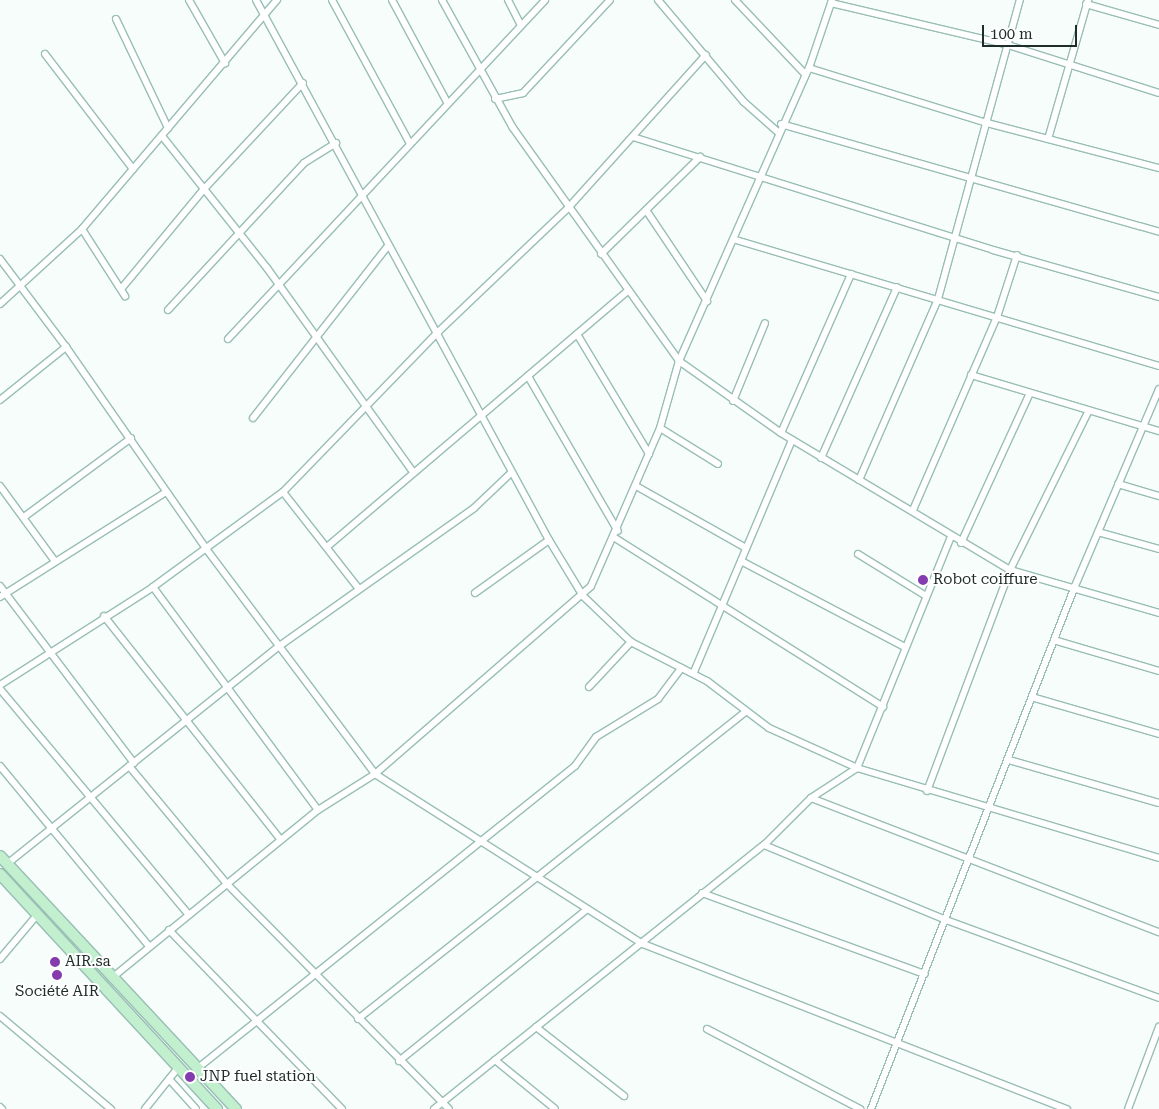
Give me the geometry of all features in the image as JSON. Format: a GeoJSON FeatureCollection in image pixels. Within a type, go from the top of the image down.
{"type":"FeatureCollection","features":[{"type":"Feature","properties":{"kind":"main road"},"geometry":{"type":"LineString","coordinates":[[4,860],[236,1109]]}},
{"type":"Feature","properties":{"kind":"main road"},"geometry":{"type":"LineString","coordinates":[[0,874],[218,1109]]}},
{"type":"Feature","properties":{"kind":"street"},"geometry":{"type":"LineString","coordinates":[[189,0],[225,63]]}},
{"type":"Feature","properties":{"kind":"street"},"geometry":{"type":"LineString","coordinates":[[256,0],[263,16],[336,143],[361,197],[388,247],[438,331],[549,540],[583,596],[631,642],[681,668],[694,672],[733,698],[745,712],[769,728],[857,768],[990,810],[1159,858]]}},
{"type":"Feature","properties":{"kind":"street"},"geometry":{"type":"LineString","coordinates":[[0,304],[21,287],[82,229],[277,0]]}},
{"type":"Feature","properties":{"kind":"street"},"geometry":{"type":"LineString","coordinates":[[332,0],[409,142]]}},
{"type":"Feature","properties":{"kind":"street"},"geometry":{"type":"LineString","coordinates":[[392,0],[447,102]]}},
{"type":"Feature","properties":{"kind":"street"},"geometry":{"type":"LineString","coordinates":[[442,0],[495,99],[568,208],[679,361],[733,402],[792,440],[913,510],[961,543],[1010,570],[1075,586],[1159,613]]}},
{"type":"Feature","properties":{"kind":"street"},"geometry":{"type":"LineString","coordinates":[[508,0],[521,25]]}},
{"type":"Feature","properties":{"kind":"street"},"geometry":{"type":"LineString","coordinates":[[228,338],[361,197],[409,142],[545,0]]}},
{"type":"Feature","properties":{"kind":"street"},"geometry":{"type":"LineString","coordinates":[[495,99],[523,93],[610,0]]}},
{"type":"Feature","properties":{"kind":"street"},"geometry":{"type":"LineString","coordinates":[[658,0],[754,114],[779,133]]}},
{"type":"Feature","properties":{"kind":"street"},"geometry":{"type":"LineString","coordinates":[[735,0],[805,74]]}},
{"type":"Feature","properties":{"kind":"street"},"geometry":{"type":"LineString","coordinates":[[859,480],[938,299],[1020,0]]}},
{"type":"Feature","properties":{"kind":"street"},"geometry":{"type":"LineString","coordinates":[[113,976],[318,810],[375,774],[583,596],[618,531],[660,428],[679,361],[763,178],[782,124],[805,74],[810,68],[832,1],[1008,45],[1159,93]]}},
{"type":"Feature","properties":{"kind":"street"},"geometry":{"type":"LineString","coordinates":[[1048,139],[1087,2],[1159,26]]}},
{"type":"Feature","properties":{"kind":"street"},"geometry":{"type":"LineString","coordinates":[[116,19],[168,128]]}},
{"type":"Feature","properties":{"kind":"street"},"geometry":{"type":"LineString","coordinates":[[45,54],[133,169]]}},
{"type":"Feature","properties":{"kind":"street"},"geometry":{"type":"LineString","coordinates":[[0,685],[104,616],[153,587],[207,550],[283,492],[367,408],[438,331],[568,208],[706,55]]}},
{"type":"Feature","properties":{"kind":"street"},"geometry":{"type":"LineString","coordinates":[[810,68],[987,123],[1159,168]]}},
{"type":"Feature","properties":{"kind":"street"},"geometry":{"type":"LineString","coordinates":[[121,289],[204,189],[303,83]]}},
{"type":"Feature","properties":{"kind":"street"},"geometry":{"type":"LineString","coordinates":[[782,124],[971,176],[1159,232]]}},
{"type":"Feature","properties":{"kind":"street"},"geometry":{"type":"LineString","coordinates":[[162,136],[240,234],[413,472]]}},
{"type":"Feature","properties":{"kind":"street"},"geometry":{"type":"LineString","coordinates":[[633,136],[763,178],[1159,297]]}},
{"type":"Feature","properties":{"kind":"street"},"geometry":{"type":"LineString","coordinates":[[168,310],[304,163],[336,143]]}},
{"type":"Feature","properties":{"kind":"street"},"geometry":{"type":"LineString","coordinates":[[601,254],[700,157]]}},
{"type":"Feature","properties":{"kind":"street"},"geometry":{"type":"LineString","coordinates":[[646,210],[707,301]]}},
{"type":"Feature","properties":{"kind":"street"},"geometry":{"type":"LineString","coordinates":[[82,229],[125,296]]}},
{"type":"Feature","properties":{"kind":"street"},"geometry":{"type":"LineString","coordinates":[[736,240],[1159,366]]}},
{"type":"Feature","properties":{"kind":"street"},"geometry":{"type":"LineString","coordinates":[[253,418],[388,247]]}},
{"type":"Feature","properties":{"kind":"street"},"geometry":{"type":"LineString","coordinates":[[913,510],[997,317],[1017,255]]}},
{"type":"Feature","properties":{"kind":"street"},"geometry":{"type":"LineString","coordinates":[[0,259],[131,438],[207,550],[375,774],[535,878],[643,944],[1067,1109]]}},
{"type":"Feature","properties":{"kind":"street"},"geometry":{"type":"LineString","coordinates":[[781,433],[851,274]]}},
{"type":"Feature","properties":{"kind":"street"},"geometry":{"type":"LineString","coordinates":[[821,458],[897,287]]}},
{"type":"Feature","properties":{"kind":"street"},"geometry":{"type":"LineString","coordinates":[[328,546],[628,291]]}},
{"type":"Feature","properties":{"kind":"street"},"geometry":{"type":"LineString","coordinates":[[733,402],[765,324]]}},
{"type":"Feature","properties":{"kind":"street"},"geometry":{"type":"LineString","coordinates":[[577,334],[649,454]]}},
{"type":"Feature","properties":{"kind":"street"},"geometry":{"type":"LineString","coordinates":[[0,400],[66,347]]}},
{"type":"Feature","properties":{"kind":"street"},"geometry":{"type":"LineString","coordinates":[[972,375],[1159,431]]}},
{"type":"Feature","properties":{"kind":"street"},"geometry":{"type":"LineString","coordinates":[[528,376],[618,531]]}},
{"type":"Feature","properties":{"kind":"street"},"geometry":{"type":"LineString","coordinates":[[871,1109],[968,861],[1035,698],[1057,641],[1075,586],[1159,389]]}},
{"type":"Feature","properties":{"kind":"street"},"geometry":{"type":"LineString","coordinates":[[961,543],[1030,393]]}},
{"type":"Feature","properties":{"kind":"street"},"geometry":{"type":"LineString","coordinates":[[927,791],[1010,570],[1089,410]]}},
{"type":"Feature","properties":{"kind":"street"},"geometry":{"type":"LineString","coordinates":[[660,428],[718,464]]}},
{"type":"Feature","properties":{"kind":"street"},"geometry":{"type":"LineString","coordinates":[[24,517],[131,438]]}},
{"type":"Feature","properties":{"kind":"street"},"geometry":{"type":"LineString","coordinates":[[694,672],[792,440]]}},
{"type":"Feature","properties":{"kind":"street"},"geometry":{"type":"LineString","coordinates":[[4,860],[49,830],[278,647],[474,508],[512,472]]}},
{"type":"Feature","properties":{"kind":"street"},"geometry":{"type":"LineString","coordinates":[[1118,484],[1159,496]]}},
{"type":"Feature","properties":{"kind":"street"},"geometry":{"type":"LineString","coordinates":[[0,486],[54,560]]}},
{"type":"Feature","properties":{"kind":"street"},"geometry":{"type":"LineString","coordinates":[[636,486],[746,548]]}},
{"type":"Feature","properties":{"kind":"street"},"geometry":{"type":"LineString","coordinates":[[3,595],[54,560],[166,492]]}},
{"type":"Feature","properties":{"kind":"street"},"geometry":{"type":"LineString","coordinates":[[283,492],[328,546],[359,589]]}},
{"type":"Feature","properties":{"kind":"street"},"geometry":{"type":"LineString","coordinates":[[1098,532],[1159,549]]}},
{"type":"Feature","properties":{"kind":"street"},"geometry":{"type":"LineString","coordinates":[[434,1109],[643,944],[702,893],[764,845],[811,798],[857,768],[951,536]]}},
{"type":"Feature","properties":{"kind":"street"},"geometry":{"type":"LineString","coordinates":[[615,538],[883,707]]}},
{"type":"Feature","properties":{"kind":"street"},"geometry":{"type":"LineString","coordinates":[[475,593],[549,540]]}},
{"type":"Feature","properties":{"kind":"street"},"geometry":{"type":"LineString","coordinates":[[858,554],[926,596]]}},
{"type":"Feature","properties":{"kind":"street"},"geometry":{"type":"LineString","coordinates":[[741,560],[905,647]]}},
{"type":"Feature","properties":{"kind":"street"},"geometry":{"type":"LineString","coordinates":[[0,586],[3,595],[50,652],[131,764],[226,883],[399,1061],[449,1109]]}},
{"type":"Feature","properties":{"kind":"street"},"geometry":{"type":"LineString","coordinates":[[153,587],[318,810]]}},
{"type":"Feature","properties":{"kind":"street"},"geometry":{"type":"LineString","coordinates":[[104,616],[188,719],[280,840]]}},
{"type":"Feature","properties":{"kind":"street"},"geometry":{"type":"LineString","coordinates":[[1057,641],[1159,671]]}},
{"type":"Feature","properties":{"kind":"street"},"geometry":{"type":"LineString","coordinates":[[589,687],[631,642]]}},
{"type":"Feature","properties":{"kind":"street"},"geometry":{"type":"LineString","coordinates":[[198,1068],[575,766],[596,737],[658,699],[681,668]]}},
{"type":"Feature","properties":{"kind":"street"},"geometry":{"type":"LineString","coordinates":[[0,689],[87,800],[188,914]]}},
{"type":"Feature","properties":{"kind":"street"},"geometry":{"type":"LineString","coordinates":[[1035,698],[1159,734]]}},
{"type":"Feature","properties":{"kind":"street"},"geometry":{"type":"LineString","coordinates":[[358,1018],[745,712]]}},
{"type":"Feature","properties":{"kind":"street"},"geometry":{"type":"LineString","coordinates":[[1009,760],[1159,803]]}},
{"type":"Feature","properties":{"kind":"street"},"geometry":{"type":"LineString","coordinates":[[0,766],[49,830],[149,946]]}},
{"type":"Feature","properties":{"kind":"street"},"geometry":{"type":"LineString","coordinates":[[811,798],[968,861],[1159,932]]}},
{"type":"Feature","properties":{"kind":"street"},"geometry":{"type":"LineString","coordinates":[[764,845],[946,920],[1159,998]]}},
{"type":"Feature","properties":{"kind":"street"},"geometry":{"type":"LineString","coordinates":[[702,893],[925,974]]}},
{"type":"Feature","properties":{"kind":"street"},"geometry":{"type":"LineString","coordinates":[[399,1061],[586,910]]}},
{"type":"Feature","properties":{"kind":"street"},"geometry":{"type":"LineString","coordinates":[[0,959],[37,915]]}},
{"type":"Feature","properties":{"kind":"street"},"geometry":{"type":"LineString","coordinates":[[169,930],[259,1020],[342,1109]]}},
{"type":"Feature","properties":{"kind":"street"},"geometry":{"type":"LineString","coordinates":[[0,1016],[111,1109]]}},
{"type":"Feature","properties":{"kind":"street"},"geometry":{"type":"LineString","coordinates":[[536,1027],[624,1096]]}},
{"type":"Feature","properties":{"kind":"street"},"geometry":{"type":"LineString","coordinates":[[1128,1109],[1159,1027]]}},
{"type":"Feature","properties":{"kind":"street"},"geometry":{"type":"LineString","coordinates":[[707,1029],[860,1109]]}},
{"type":"Feature","properties":{"kind":"street"},"geometry":{"type":"LineString","coordinates":[[495,1060],[555,1109]]}},
{"type":"Feature","properties":{"kind":"street"},"geometry":{"type":"LineString","coordinates":[[145,1109],[178,1068]]}},
{"type":"Feature","properties":{"kind":"street"},"geometry":{"type":"LineString","coordinates":[[169,1079],[196,1109]]}},
{"type":"Feature","properties":{"kind":"place","name":"Robot coiffure"},"geometry":{"type":"Point","coordinates":[923,580]}},
{"type":"Feature","properties":{"kind":"place","name":"AIR.sa"},"geometry":{"type":"Point","coordinates":[55,962]}},
{"type":"Feature","properties":{"kind":"place","name":"Société AIR"},"geometry":{"type":"Point","coordinates":[57,975]}},
{"type":"Feature","properties":{"kind":"place","name":"JNP fuel station"},"geometry":{"type":"Point","coordinates":[190,1077]}}]}
